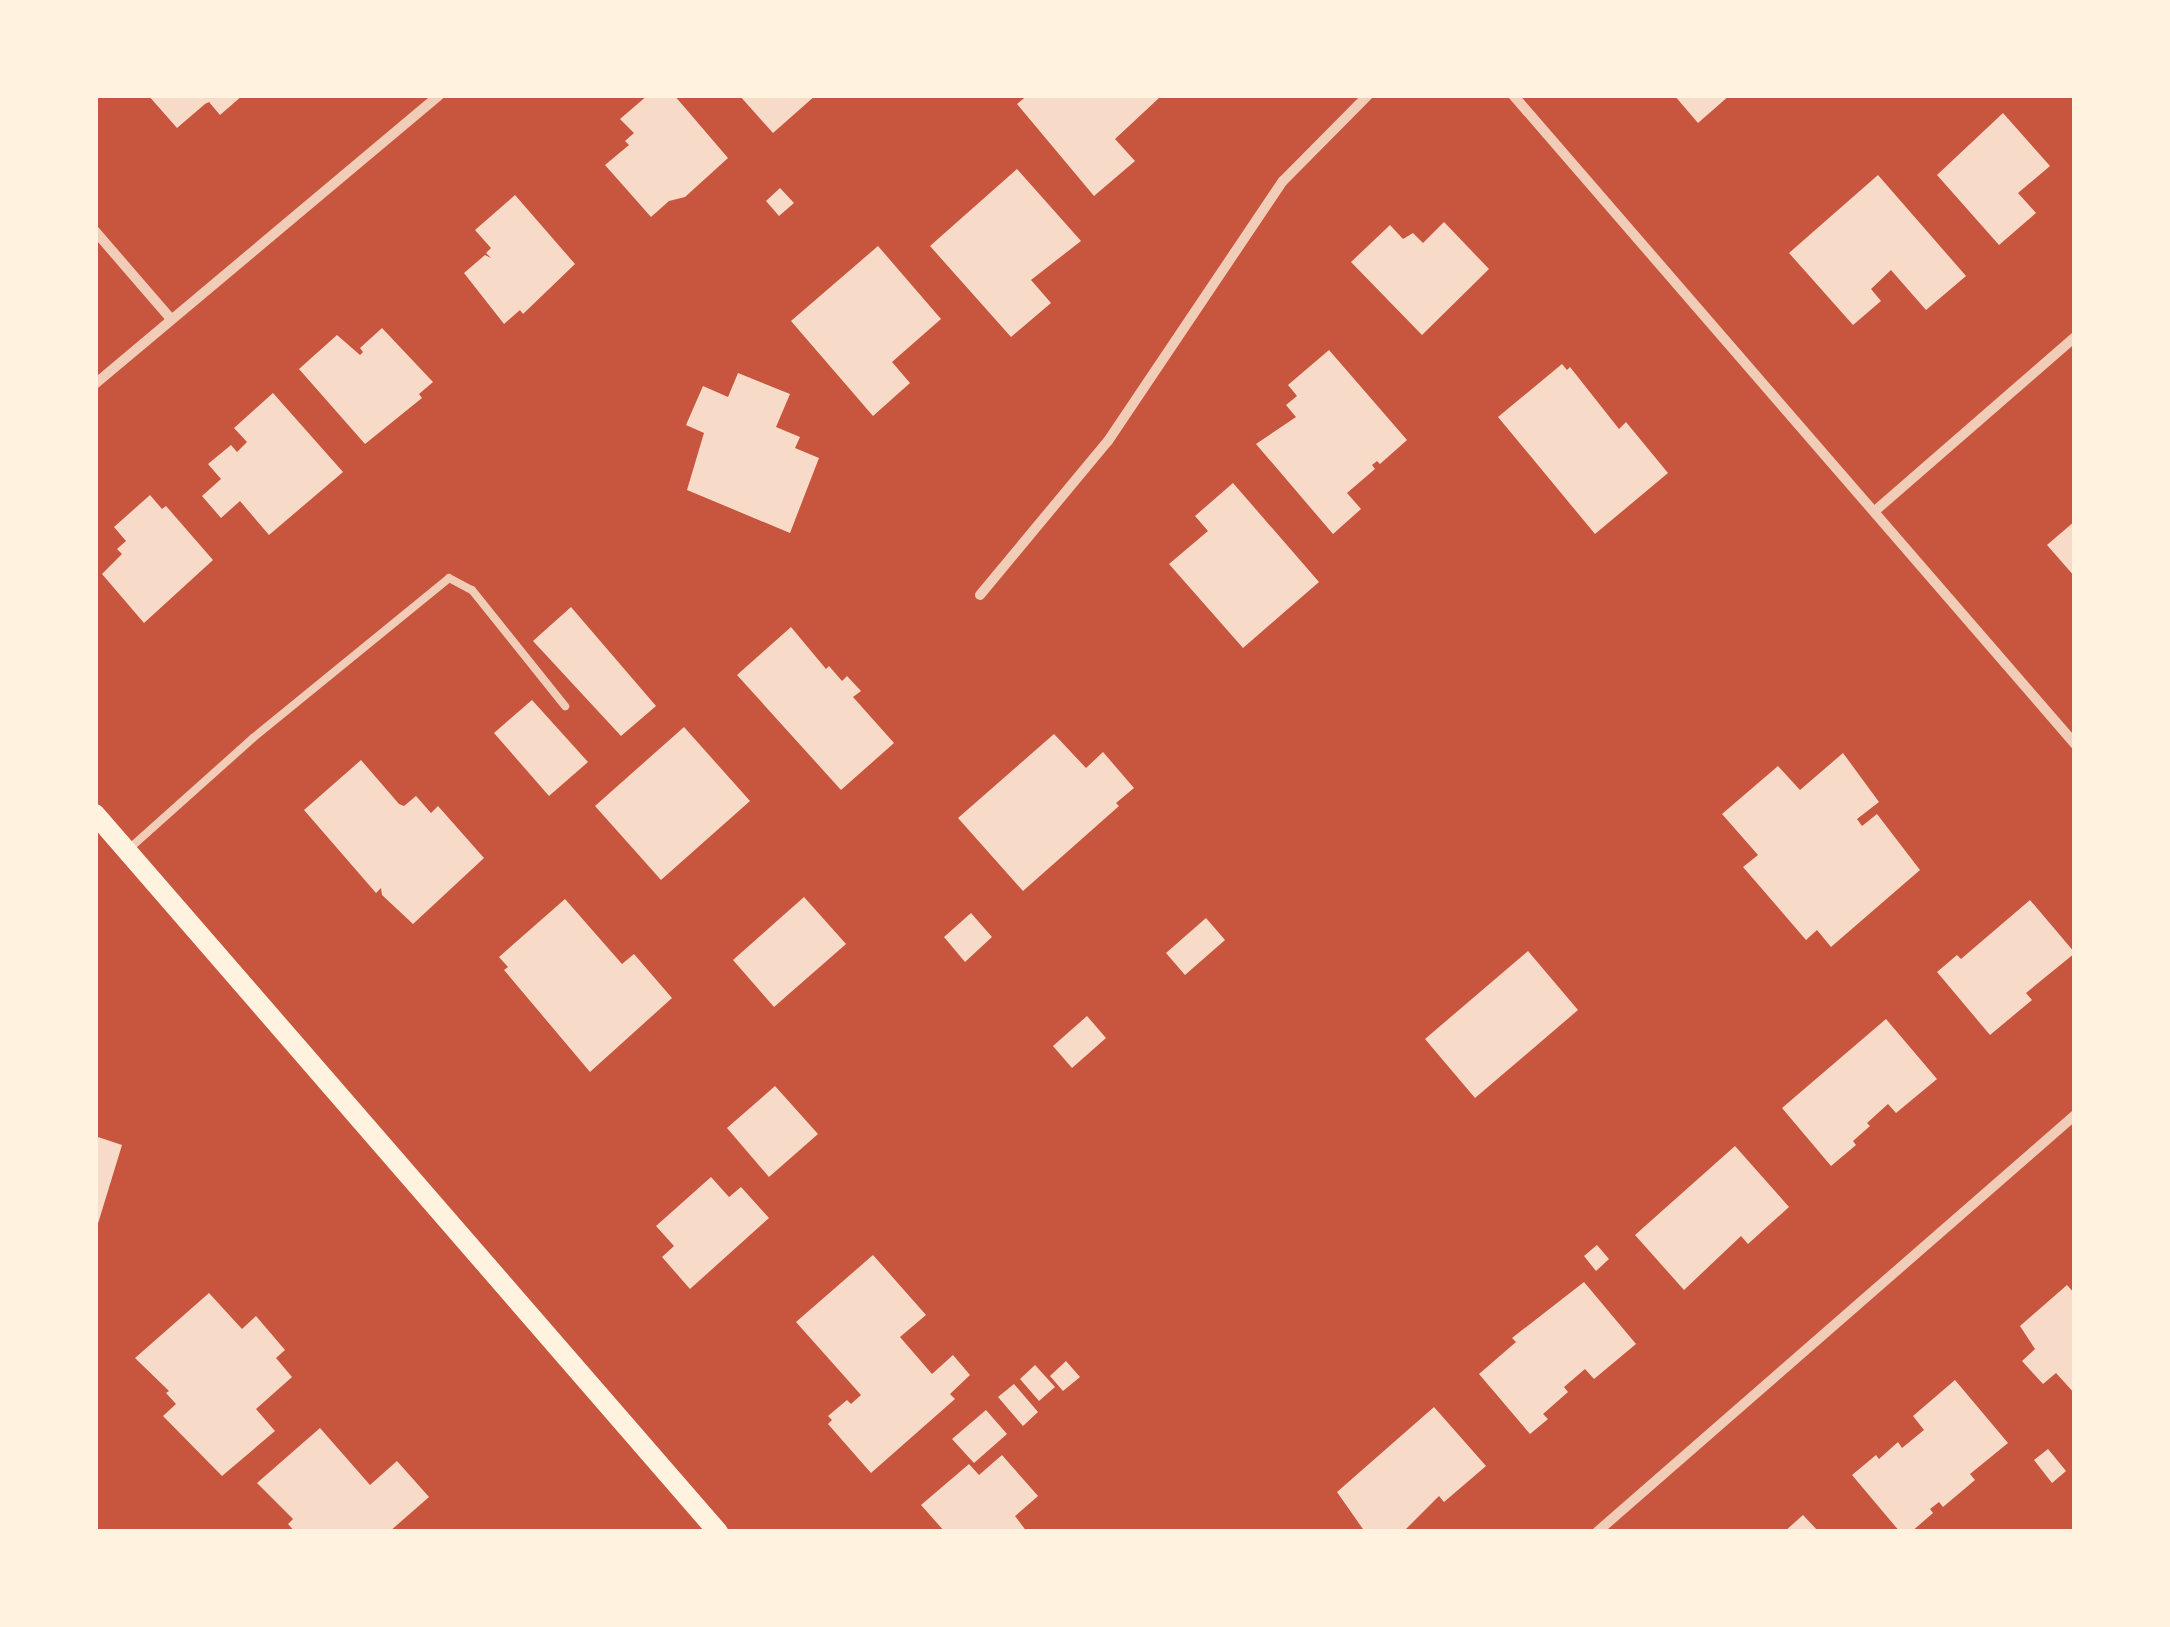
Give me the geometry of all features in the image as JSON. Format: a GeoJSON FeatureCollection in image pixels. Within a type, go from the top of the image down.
{"type":"FeatureCollection","features":[{"type":"Feature","properties":{"kind":"main road"},"geometry":{"type":"LineString","coordinates":[[95,814],[718,1532]]}},
{"type":"Feature","properties":{"kind":"street"},"geometry":{"type":"LineString","coordinates":[[95,384],[439,95]]}},
{"type":"Feature","properties":{"kind":"street"},"geometry":{"type":"LineString","coordinates":[[980,595],[1108,440],[1283,181],[1368,95]]}},
{"type":"Feature","properties":{"kind":"street"},"geometry":{"type":"LineString","coordinates":[[1513,95],[2075,744]]}},
{"type":"Feature","properties":{"kind":"street"},"geometry":{"type":"LineString","coordinates":[[95,231],[170,318]]}},
{"type":"Feature","properties":{"kind":"street"},"geometry":{"type":"LineString","coordinates":[[1876,510],[2075,338]]}},
{"type":"Feature","properties":{"kind":"street"},"geometry":{"type":"LineString","coordinates":[[1596,1532],[2075,1114]]}},
{"type":"Feature","properties":{"kind":"lane"},"geometry":{"type":"LineString","coordinates":[[127,851],[253,738],[449,578],[472,590],[566,706]]}},
{"type":"Feature","properties":{"kind":"building"},"geometry":{"type":"Polygon","coordinates":[[[148,95],[243,95],[220,115],[209,102],[205,104],[177,128],[148,95]]]}},
{"type":"Feature","properties":{"kind":"building"},"geometry":{"type":"Polygon","coordinates":[[[648,95],[674,95],[728,158],[685,197],[669,201],[651,217],[605,165],[629,145],[625,141],[634,133],[620,119],[648,95]]]}},
{"type":"Feature","properties":{"kind":"building"},"geometry":{"type":"Polygon","coordinates":[[[739,95],[816,95],[773,133],[739,95]]]}},
{"type":"Feature","properties":{"kind":"building"},"geometry":{"type":"Polygon","coordinates":[[[1028,95],[1159,98],[1115,139],[1135,161],[1094,196],[1017,104],[1028,95]]]}},
{"type":"Feature","properties":{"kind":"building"},"geometry":{"type":"Polygon","coordinates":[[[1674,95],[1730,95],[1698,123],[1674,95]]]}},
{"type":"Feature","properties":{"kind":"building"},"geometry":{"type":"Polygon","coordinates":[[[2003,113],[2050,166],[2018,193],[2036,213],[1999,245],[1937,175],[2003,113]]]}},
{"type":"Feature","properties":{"kind":"building"},"geometry":{"type":"Polygon","coordinates":[[[1017,169],[1081,241],[1031,280],[1051,303],[1011,337],[930,246],[1017,169]]]}},
{"type":"Feature","properties":{"kind":"building"},"geometry":{"type":"Polygon","coordinates":[[[1878,175],[1966,276],[1926,310],[1891,270],[1871,289],[1881,301],[1853,325],[1789,253],[1878,175]]]}},
{"type":"Feature","properties":{"kind":"building"},"geometry":{"type":"Polygon","coordinates":[[[780,188],[794,203],[779,216],[766,201],[780,188]]]}},
{"type":"Feature","properties":{"kind":"building"},"geometry":{"type":"Polygon","coordinates":[[[515,195],[575,264],[523,314],[520,310],[504,324],[464,273],[485,255],[491,258],[486,253],[491,248],[475,230],[515,195]]]}},
{"type":"Feature","properties":{"kind":"building"},"geometry":{"type":"Polygon","coordinates":[[[1444,222],[1489,269],[1422,335],[1351,262],[1390,225],[1403,239],[1413,233],[1423,243],[1444,222]]]}},
{"type":"Feature","properties":{"kind":"building"},"geometry":{"type":"Polygon","coordinates":[[[878,246],[941,319],[892,362],[910,383],[873,416],[791,321],[878,246]]]}},
{"type":"Feature","properties":{"kind":"building"},"geometry":{"type":"Polygon","coordinates":[[[382,328],[433,382],[419,394],[422,398],[365,444],[299,369],[337,335],[360,355],[360,348],[382,328]]]}},
{"type":"Feature","properties":{"kind":"building"},"geometry":{"type":"Polygon","coordinates":[[[1329,350],[1407,440],[1380,464],[1377,461],[1372,465],[1375,469],[1347,493],[1361,509],[1333,534],[1256,444],[1296,417],[1286,405],[1297,396],[1288,385],[1329,350]]]}},
{"type":"Feature","properties":{"kind":"building"},"geometry":{"type":"Polygon","coordinates":[[[1562,364],[1567,370],[1570,367],[1619,429],[1626,422],[1668,473],[1595,534],[1498,417],[1562,364]]]}},
{"type":"Feature","properties":{"kind":"building"},"geometry":{"type":"Polygon","coordinates":[[[738,373],[790,394],[776,427],[800,437],[795,448],[819,458],[790,533],[687,490],[704,433],[686,425],[703,386],[728,397],[738,373]]]}},
{"type":"Feature","properties":{"kind":"building"},"geometry":{"type":"Polygon","coordinates":[[[273,393],[343,472],[269,535],[240,501],[221,518],[202,496],[221,479],[208,464],[231,445],[237,452],[247,442],[234,428],[273,393]]]}},
{"type":"Feature","properties":{"kind":"building"},"geometry":{"type":"Polygon","coordinates":[[[1233,483],[1319,582],[1243,648],[1169,564],[1208,531],[1195,516],[1233,483]]]}},
{"type":"Feature","properties":{"kind":"building"},"geometry":{"type":"Polygon","coordinates":[[[150,495],[162,509],[166,506],[213,560],[144,623],[102,574],[122,554],[117,549],[126,541],[114,527],[150,495]]]}},
{"type":"Feature","properties":{"kind":"building"},"geometry":{"type":"Polygon","coordinates":[[[2075,521],[2075,577],[2047,545],[2075,521]]]}},
{"type":"Feature","properties":{"kind":"building"},"geometry":{"type":"Polygon","coordinates":[[[571,607],[656,706],[621,736],[533,641],[571,607]]]}},
{"type":"Feature","properties":{"kind":"building"},"geometry":{"type":"Polygon","coordinates":[[[791,627],[826,669],[829,666],[842,681],[847,676],[861,691],[853,697],[894,743],[841,790],[737,675],[791,627]]]}},
{"type":"Feature","properties":{"kind":"building"},"geometry":{"type":"Polygon","coordinates":[[[532,700],[588,762],[549,796],[494,733],[532,700]]]}},
{"type":"Feature","properties":{"kind":"building"},"geometry":{"type":"Polygon","coordinates":[[[684,727],[750,801],[661,880],[595,806],[684,727]]]}},
{"type":"Feature","properties":{"kind":"building"},"geometry":{"type":"Polygon","coordinates":[[[1054,734],[1086,768],[1103,752],[1134,788],[1023,891],[958,818],[1054,734]]]}},
{"type":"Feature","properties":{"kind":"building"},"geometry":{"type":"Polygon","coordinates":[[[1843,753],[1879,802],[1857,819],[1862,826],[1877,814],[1920,870],[1831,947],[1817,930],[1806,940],[1743,867],[1758,855],[1722,814],[1778,766],[1800,790],[1843,753]]]}},
{"type":"Feature","properties":{"kind":"building"},"geometry":{"type":"Polygon","coordinates":[[[361,760],[399,804],[404,806],[416,796],[431,813],[438,806],[484,858],[413,924],[382,895],[381,888],[376,893],[304,810],[361,760]]]}},
{"type":"Feature","properties":{"kind":"building"},"geometry":{"type":"Polygon","coordinates":[[[804,897],[846,944],[774,1007],[733,960],[804,897]]]}},
{"type":"Feature","properties":{"kind":"building"},"geometry":{"type":"Polygon","coordinates":[[[565,899],[622,964],[634,954],[672,998],[590,1072],[504,970],[508,967],[499,957],[565,899]]]}},
{"type":"Feature","properties":{"kind":"building"},"geometry":{"type":"Polygon","coordinates":[[[2030,900],[2075,953],[2026,993],[2032,1000],[1990,1035],[1937,972],[1957,955],[1961,959],[2030,900]]]}},
{"type":"Feature","properties":{"kind":"building"},"geometry":{"type":"Polygon","coordinates":[[[971,913],[992,937],[965,962],[944,937],[971,913]]]}},
{"type":"Feature","properties":{"kind":"building"},"geometry":{"type":"Polygon","coordinates":[[[1206,918],[1225,940],[1185,975],[1166,953],[1206,918]]]}},
{"type":"Feature","properties":{"kind":"building"},"geometry":{"type":"Polygon","coordinates":[[[1528,951],[1578,1010],[1475,1098],[1425,1039],[1528,951]]]}},
{"type":"Feature","properties":{"kind":"building"},"geometry":{"type":"Polygon","coordinates":[[[1087,1016],[1106,1038],[1072,1068],[1053,1046],[1087,1016]]]}},
{"type":"Feature","properties":{"kind":"building"},"geometry":{"type":"Polygon","coordinates":[[[1886,1019],[1937,1079],[1896,1113],[1888,1104],[1867,1123],[1870,1126],[1853,1141],[1856,1145],[1831,1166],[1782,1108],[1886,1019]]]}},
{"type":"Feature","properties":{"kind":"building"},"geometry":{"type":"Polygon","coordinates":[[[775,1086],[818,1134],[769,1177],[727,1128],[775,1086]]]}},
{"type":"Feature","properties":{"kind":"building"},"geometry":{"type":"Polygon","coordinates":[[[95,1136],[122,1145],[96,1230],[95,1230],[95,1136]]]}},
{"type":"Feature","properties":{"kind":"building"},"geometry":{"type":"Polygon","coordinates":[[[1735,1146],[1789,1207],[1748,1244],[1741,1236],[1684,1290],[1635,1235],[1735,1146]]]}},
{"type":"Feature","properties":{"kind":"building"},"geometry":{"type":"Polygon","coordinates":[[[711,1177],[729,1197],[741,1187],[769,1218],[690,1289],[662,1257],[674,1246],[656,1226],[711,1177]]]}},
{"type":"Feature","properties":{"kind":"building"},"geometry":{"type":"Polygon","coordinates":[[[1597,1245],[1609,1259],[1596,1271],[1584,1256],[1597,1245]]]}},
{"type":"Feature","properties":{"kind":"building"},"geometry":{"type":"Polygon","coordinates":[[[873,1255],[926,1315],[900,1337],[932,1374],[953,1355],[970,1375],[950,1394],[955,1399],[871,1473],[828,1424],[832,1420],[828,1416],[847,1400],[851,1404],[861,1395],[796,1322],[873,1255]]]}},
{"type":"Feature","properties":{"kind":"building"},"geometry":{"type":"Polygon","coordinates":[[[1584,1282],[1636,1344],[1594,1379],[1585,1369],[1564,1387],[1568,1392],[1543,1414],[1548,1419],[1530,1434],[1479,1374],[1516,1342],[1512,1338],[1584,1282]]]}},
{"type":"Feature","properties":{"kind":"building"},"geometry":{"type":"Polygon","coordinates":[[[2067,1285],[2075,1294],[2075,1394],[2056,1373],[2043,1384],[2022,1361],[2035,1349],[2020,1326],[2067,1285]]]}},
{"type":"Feature","properties":{"kind":"building"},"geometry":{"type":"Polygon","coordinates":[[[209,1293],[242,1329],[256,1316],[285,1350],[276,1358],[292,1377],[256,1409],[275,1431],[222,1476],[163,1416],[176,1404],[166,1393],[169,1391],[135,1358],[209,1293]]]}},
{"type":"Feature","properties":{"kind":"building"},"geometry":{"type":"Polygon","coordinates":[[[1066,1361],[1080,1377],[1063,1391],[1050,1376],[1066,1361]]]}},
{"type":"Feature","properties":{"kind":"building"},"geometry":{"type":"Polygon","coordinates":[[[1035,1365],[1055,1387],[1039,1401],[1020,1379],[1035,1365]]]}},
{"type":"Feature","properties":{"kind":"building"},"geometry":{"type":"Polygon","coordinates":[[[1955,1380],[2008,1443],[1970,1474],[1975,1480],[1943,1507],[1939,1502],[1930,1509],[1933,1513],[1911,1532],[1900,1532],[1852,1475],[1876,1455],[1879,1459],[1898,1442],[1902,1448],[1924,1430],[1913,1416],[1955,1380]]]}},
{"type":"Feature","properties":{"kind":"building"},"geometry":{"type":"Polygon","coordinates":[[[1014,1384],[1038,1412],[1023,1426],[998,1397],[1014,1384]]]}},
{"type":"Feature","properties":{"kind":"building"},"geometry":{"type":"Polygon","coordinates":[[[1434,1407],[1486,1466],[1444,1502],[1439,1496],[1403,1532],[1365,1532],[1337,1492],[1434,1407]]]}},
{"type":"Feature","properties":{"kind":"building"},"geometry":{"type":"Polygon","coordinates":[[[986,1410],[1007,1434],[974,1463],[952,1439],[986,1410]]]}},
{"type":"Feature","properties":{"kind":"building"},"geometry":{"type":"Polygon","coordinates":[[[320,1428],[370,1485],[397,1461],[429,1497],[389,1532],[295,1532],[288,1524],[293,1519],[257,1483],[320,1428]]]}},
{"type":"Feature","properties":{"kind":"building"},"geometry":{"type":"Polygon","coordinates":[[[2048,1449],[2066,1471],[2052,1483],[2034,1460],[2048,1449]]]}},
{"type":"Feature","properties":{"kind":"building"},"geometry":{"type":"Polygon","coordinates":[[[1002,1455],[1038,1496],[1015,1516],[1027,1532],[945,1532],[921,1505],[969,1464],[979,1475],[1002,1455]]]}},
{"type":"Feature","properties":{"kind":"building"},"geometry":{"type":"Polygon","coordinates":[[[1803,1515],[1819,1532],[1784,1532],[1803,1515]]]}}]}
